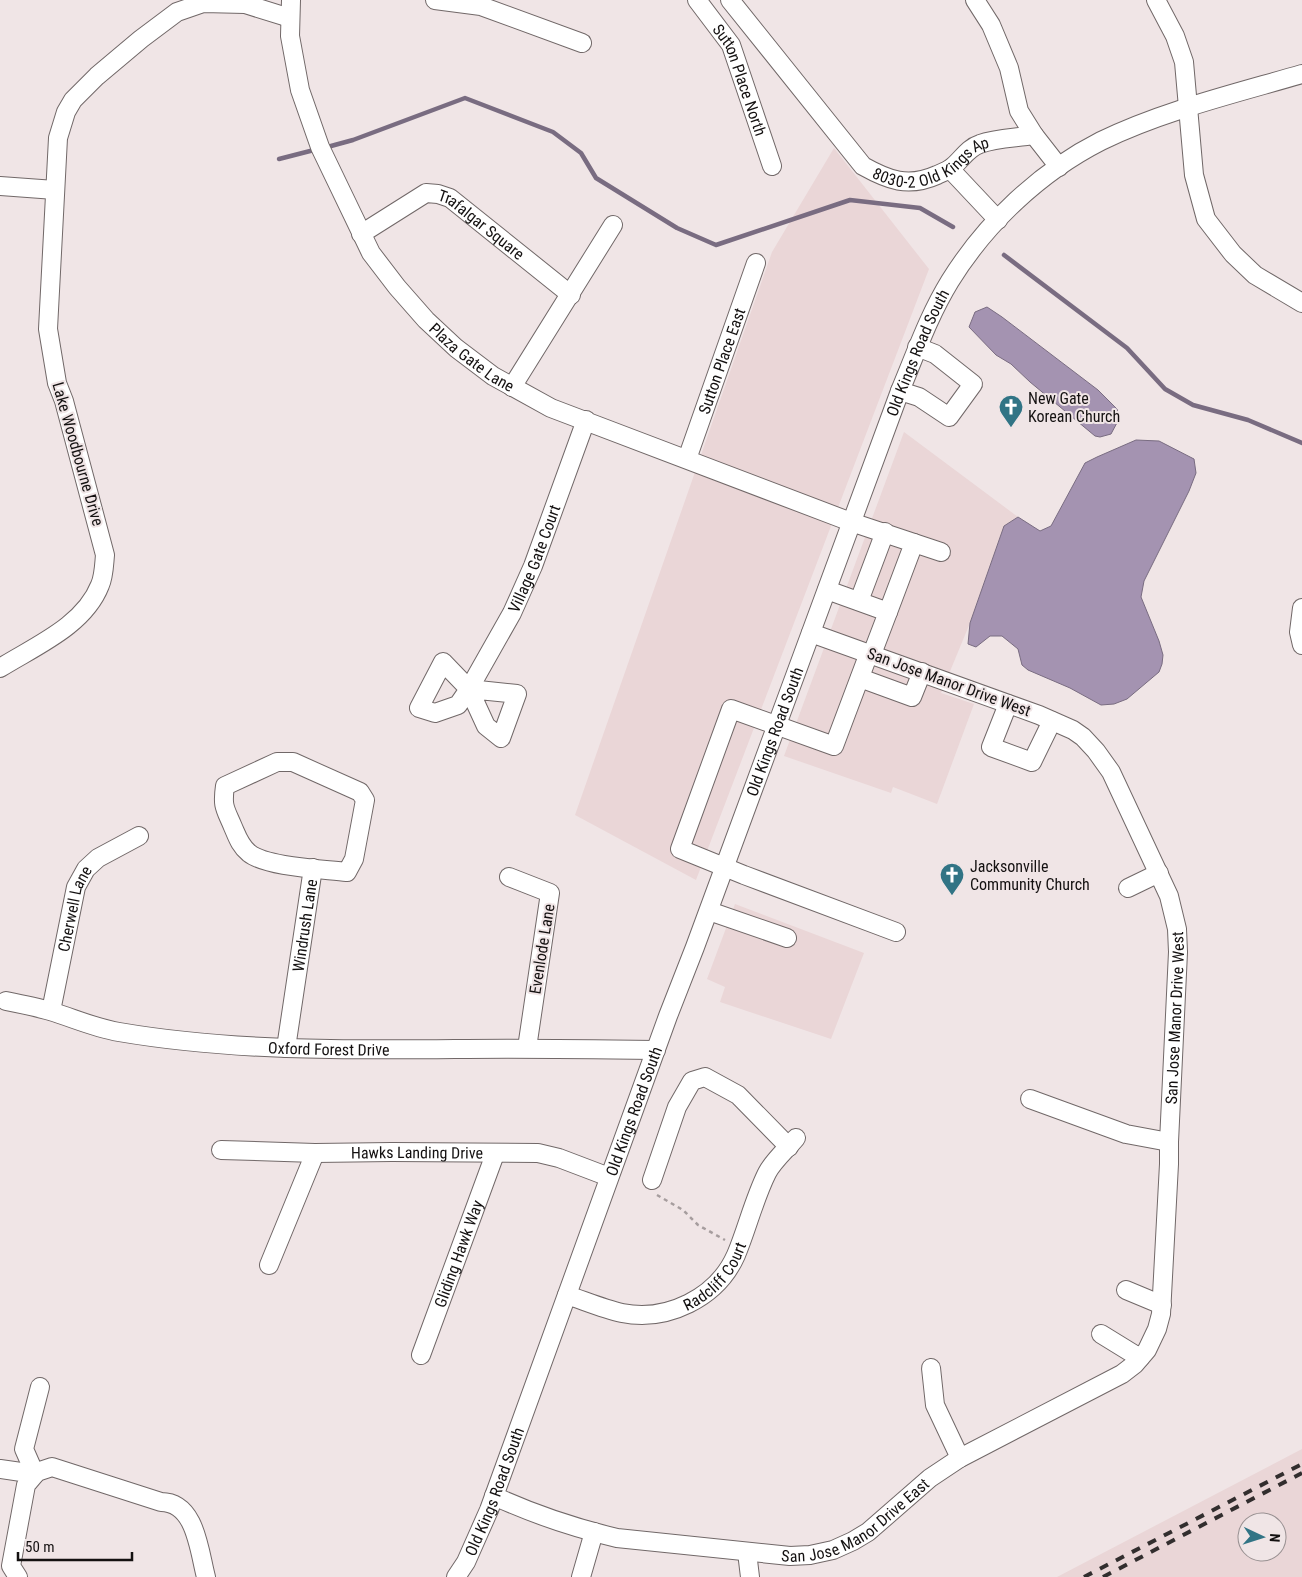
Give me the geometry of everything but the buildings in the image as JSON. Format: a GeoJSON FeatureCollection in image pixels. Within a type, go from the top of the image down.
{"type":"FeatureCollection","features":[{"type":"Feature","properties":{"kind":"street","name":"Plaza Gate Lane"},"geometry":{"type":"LineString","coordinates":[[291,0],[290,36],[300,90],[320,147],[361,234],[383,270],[426,320],[463,353],[493,376],[551,408],[851,522],[941,552]]}},
{"type":"Feature","properties":{"kind":"street"},"geometry":{"type":"LineString","coordinates":[[435,0],[481,6],[582,43]]}},
{"type":"Feature","properties":{"kind":"street","name":"Sutton Place North"},"geometry":{"type":"LineString","coordinates":[[696,0],[731,45],[772,166]]}},
{"type":"Feature","properties":{"kind":"street","name":"8030-2 Old Kings Ap"},"geometry":{"type":"LineString","coordinates":[[730,0],[863,166],[881,176],[898,182],[924,179],[950,169],[970,150],[980,144],[1034,135]]}},
{"type":"Feature","properties":{"kind":"street"},"geometry":{"type":"LineString","coordinates":[[975,0],[991,25],[1010,68],[1019,111],[1034,135],[1059,167]]}},
{"type":"Feature","properties":{"kind":"street"},"geometry":{"type":"LineString","coordinates":[[1156,0],[1175,36],[1184,62],[1194,174],[1206,219],[1233,254],[1255,275],[1302,303]]}},
{"type":"Feature","properties":{"kind":"street","name":"Lake Woodbourne Drive"},"geometry":{"type":"LineString","coordinates":[[0,668],[66,627],[83,614],[95,596],[104,570],[105,554],[64,401],[57,383],[50,344],[48,305],[58,138],[66,112],[73,100],[96,76],[177,12],[203,3],[245,4],[290,18]]}},
{"type":"Feature","properties":{"kind":"street","name":"Old Kings Road South"},"geometry":{"type":"LineString","coordinates":[[456,1577],[466,1562],[494,1496],[609,1177],[900,391],[925,326],[950,280],[981,237],[1022,196],[1059,167],[1099,142],[1120,132],[1188,108],[1302,74]]}},
{"type":"Feature","properties":{"kind":"street"},"geometry":{"type":"LineString","coordinates":[[950,169],[998,220]]}},
{"type":"Feature","properties":{"kind":"street"},"geometry":{"type":"LineString","coordinates":[[0,186],[55,190]]}},
{"type":"Feature","properties":{"kind":"street","name":"Trafalgar Square"},"geometry":{"type":"LineString","coordinates":[[361,234],[426,193],[438,194],[450,198],[571,295]]}},
{"type":"Feature","properties":{"kind":"street"},"geometry":{"type":"LineString","coordinates":[[512,387],[613,225]]}},
{"type":"Feature","properties":{"kind":"street","name":"Sutton Place East"},"geometry":{"type":"LineString","coordinates":[[687,459],[756,263]]}},
{"type":"Feature","properties":{"kind":"street"},"geometry":{"type":"LineString","coordinates":[[900,391],[919,397],[949,416],[973,384],[935,354],[917,347]]}},
{"type":"Feature","properties":{"kind":"street","name":"Village Gate Court"},"geometry":{"type":"LineString","coordinates":[[469,690],[512,613],[533,566],[586,420]]}},
{"type":"Feature","properties":{"kind":"street"},"geometry":{"type":"LineString","coordinates":[[859,601],[885,532]]}},
{"type":"Feature","properties":{"kind":"street"},"geometry":{"type":"LineString","coordinates":[[896,932],[680,849],[731,709],[834,746],[914,543]]}},
{"type":"Feature","properties":{"kind":"street"},"geometry":{"type":"LineString","coordinates":[[827,590],[888,612]]}},
{"type":"Feature","properties":{"kind":"street"},"geometry":{"type":"LineString","coordinates":[[1302,608],[1300,632],[1302,645]]}},
{"type":"Feature","properties":{"kind":"street","name":"San Jose Manor Drive West"},"geometry":{"type":"LineString","coordinates":[[811,634],[922,672],[1052,721],[1078,734],[1096,751],[1111,772],[1169,896],[1177,929],[1178,952],[1161,1309]]}},
{"type":"Feature","properties":{"kind":"street"},"geometry":{"type":"LineString","coordinates":[[860,678],[912,697],[922,672]]}},
{"type":"Feature","properties":{"kind":"street"},"geometry":{"type":"LineString","coordinates":[[1008,704],[991,747],[1032,762],[1052,721]]}},
{"type":"Feature","properties":{"kind":"street","name":"Windrush Lane"},"geometry":{"type":"LineString","coordinates":[[277,762],[293,762],[360,792],[365,800],[354,859],[347,872],[313,868],[272,862],[257,858],[248,852],[239,842],[222,803],[225,786],[277,762]]}},
{"type":"Feature","properties":{"kind":"street","name":"Cherwell Lane"},"geometry":{"type":"LineString","coordinates":[[51,1011],[76,887],[86,869],[98,858],[139,836]]}},
{"type":"Feature","properties":{"kind":"street","name":"Windrush Lane"},"geometry":{"type":"LineString","coordinates":[[286,1048],[313,868]]}},
{"type":"Feature","properties":{"kind":"street"},"geometry":{"type":"LineString","coordinates":[[1128,888],[1159,873]]}},
{"type":"Feature","properties":{"kind":"street","name":"Evenlode Lane"},"geometry":{"type":"LineString","coordinates":[[509,876],[550,893],[527,1048]]}},
{"type":"Feature","properties":{"kind":"street"},"geometry":{"type":"LineString","coordinates":[[708,911],[787,938]]}},
{"type":"Feature","properties":{"kind":"street","name":"Oxford Forest Drive"},"geometry":{"type":"LineString","coordinates":[[6,1001],[51,1011],[92,1026],[118,1032],[170,1039],[286,1048],[350,1050],[527,1048],[656,1050]]}},
{"type":"Feature","properties":{"kind":"street","name":"Radcliff Court"},"geometry":{"type":"LineString","coordinates":[[568,1295],[621,1313],[660,1314],[683,1307],[704,1294],[723,1276],[735,1257],[767,1172],[793,1142],[738,1095],[705,1077],[692,1081],[677,1107],[652,1180]]}},
{"type":"Feature","properties":{"kind":"street"},"geometry":{"type":"LineString","coordinates":[[1030,1099],[1126,1134],[1168,1142]]}},
{"type":"Feature","properties":{"kind":"street","name":"Hawks Landing Drive"},"geometry":{"type":"LineString","coordinates":[[221,1150],[315,1153],[538,1154],[559,1158],[609,1177]]}},
{"type":"Feature","properties":{"kind":"street"},"geometry":{"type":"LineString","coordinates":[[269,1264],[315,1153]]}},
{"type":"Feature","properties":{"kind":"street","name":"Gliding Hawk Way"},"geometry":{"type":"LineString","coordinates":[[420,1356],[495,1154]]}},
{"type":"Feature","properties":{"kind":"street"},"geometry":{"type":"LineString","coordinates":[[1126,1290],[1161,1309]]}},
{"type":"Feature","properties":{"kind":"street","name":"San Jose Manor Drive East"},"geometry":{"type":"LineString","coordinates":[[494,1496],[518,1507],[617,1538],[790,1556],[810,1555],[834,1550],[868,1532],[930,1478],[960,1458],[1122,1374],[1147,1350],[1157,1329],[1161,1309]]}},
{"type":"Feature","properties":{"kind":"street"},"geometry":{"type":"LineString","coordinates":[[1101,1334],[1140,1358]]}},
{"type":"Feature","properties":{"kind":"street"},"geometry":{"type":"LineString","coordinates":[[931,1368],[935,1405],[960,1458]]}},
{"type":"Feature","properties":{"kind":"street"},"geometry":{"type":"LineString","coordinates":[[35,1474],[24,1449],[40,1387]]}},
{"type":"Feature","properties":{"kind":"street"},"geometry":{"type":"LineString","coordinates":[[18,1577],[11,1566],[12,1553],[26,1485],[35,1474],[52,1467],[161,1502],[169,1502],[179,1507],[192,1521],[206,1577]]}},
{"type":"Feature","properties":{"kind":"street"},"geometry":{"type":"LineString","coordinates":[[0,1469],[35,1474]]}},
{"type":"Feature","properties":{"kind":"street"},"geometry":{"type":"LineString","coordinates":[[581,1577],[594,1532]]}},
{"type":"Feature","properties":{"kind":"street"},"geometry":{"type":"LineString","coordinates":[[747,1552],[750,1577]]}},
{"type":"Feature","properties":{"kind":"path"},"geometry":{"type":"LineString","coordinates":[[652,1180],[656,1195],[683,1210],[698,1225],[738,1248]]}},
{"type":"Feature","properties":{"kind":"shaded area"},"geometry":{"type":"Polygon","coordinates":[[[834,148],[929,269],[696,880],[575,815],[772,252],[834,148]]]}},
{"type":"Feature","properties":{"kind":"shaded area"},"geometry":{"type":"Polygon","coordinates":[[[987,307],[1098,390],[1117,409],[1119,419],[1111,434],[1100,437],[1095,436],[1011,364],[996,355],[969,327],[975,312],[987,307]]]}},
{"type":"Feature","properties":{"kind":"shaded area"},"geometry":{"type":"Polygon","coordinates":[[[904,432],[1018,517],[1004,526],[970,623],[941,693],[974,704],[937,804],[893,787],[891,793],[784,756],[904,432]]]}},
{"type":"Feature","properties":{"kind":"shaded area"},"geometry":{"type":"Polygon","coordinates":[[[1136,440],[1159,441],[1194,459],[1196,473],[1189,491],[1144,581],[1141,597],[1163,655],[1159,672],[1127,699],[1114,704],[1101,705],[1070,688],[1028,670],[1022,665],[1018,649],[1002,636],[990,636],[976,647],[968,644],[970,623],[1004,526],[1018,517],[1040,531],[1051,526],[1085,463],[1136,440]]]}},
{"type":"Feature","properties":{"kind":"shaded area"},"geometry":{"type":"Polygon","coordinates":[[[735,904],[864,953],[831,1039],[720,1002],[725,987],[707,979],[735,904]]]}},
{"type":"Feature","properties":{"kind":"shaded area"},"geometry":{"type":"Polygon","coordinates":[[[1302,1449],[1302,1577],[1057,1577],[1302,1449]]]}},
{"type":"Feature","properties":{"kind":"waterway"},"geometry":{"type":"LineString","coordinates":[[331,146],[353,140],[465,98],[553,132],[581,153],[596,178],[677,228],[716,245],[850,200],[920,208],[953,227]]}},
{"type":"Feature","properties":{"kind":"waterway"},"geometry":{"type":"LineString","coordinates":[[279,159],[314,150]]}},
{"type":"Feature","properties":{"kind":"waterway"},"geometry":{"type":"LineString","coordinates":[[1004,255],[1127,348],[1165,389],[1193,405],[1248,420],[1302,443]]}},
{"type":"Feature","properties":{"kind":"railway"},"geometry":{"type":"LineString","coordinates":[[1084,1577],[1302,1464]]}},
{"type":"Feature","properties":{"kind":"railway"},"geometry":{"type":"LineString","coordinates":[[1103,1577],[1302,1473]]}},
{"type":"Feature","properties":{"kind":"place","name":"New Gate Korean Church"},"geometry":{"type":"Point","coordinates":[1011,428]}},
{"type":"Feature","properties":{"kind":"place","name":"Jacksonville Community Church"},"geometry":{"type":"Point","coordinates":[952,896]}}]}
